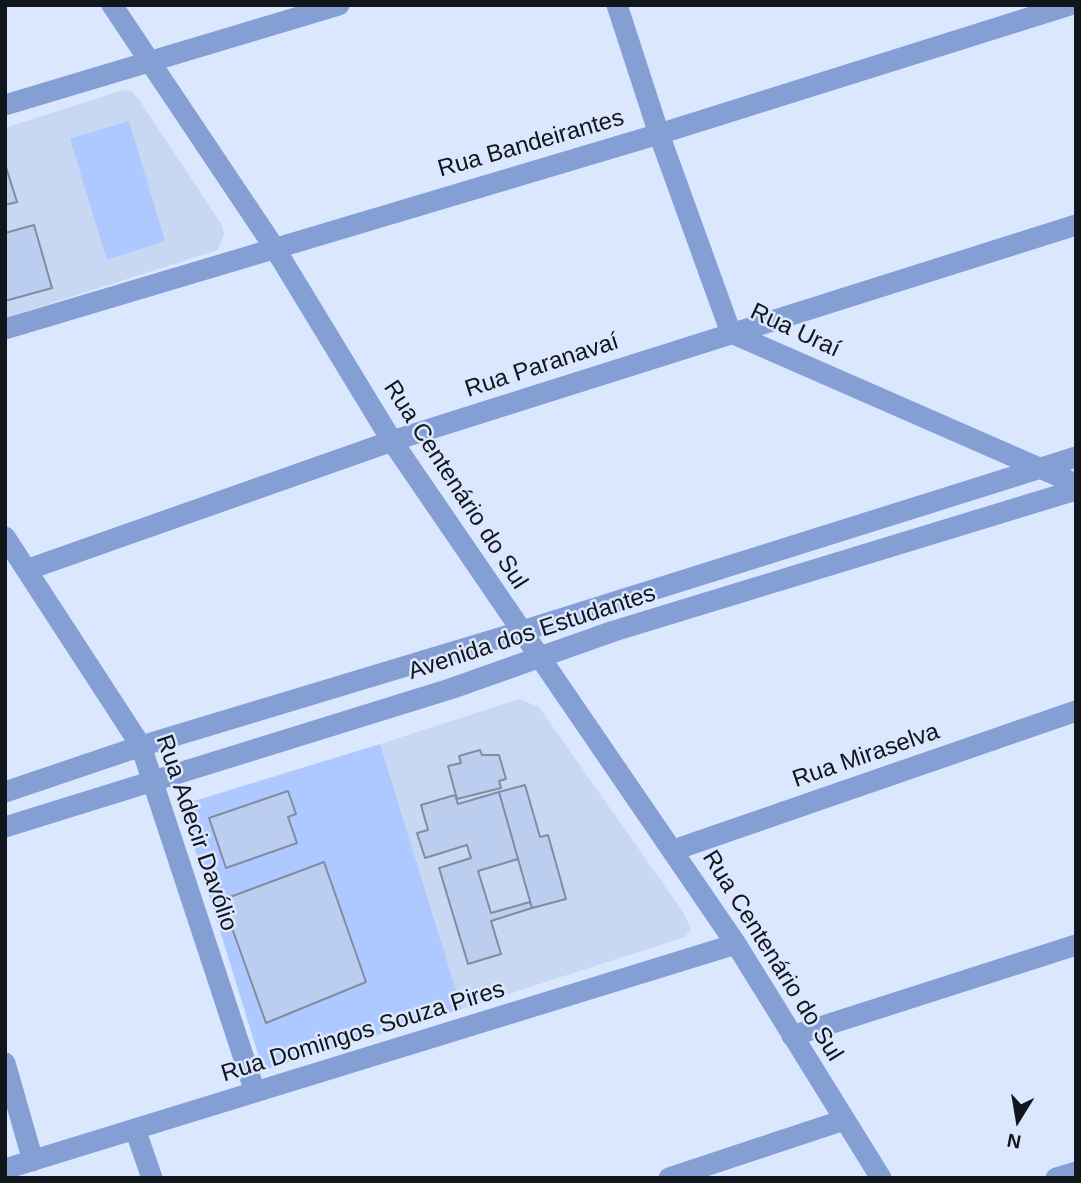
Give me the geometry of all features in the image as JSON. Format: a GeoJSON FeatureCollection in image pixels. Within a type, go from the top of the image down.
{"type":"FeatureCollection","features":[{"type":"Feature","properties":{"kind":"street","name":"Rua Centenário do Sul"},"geometry":{"type":"LineString","coordinates":[[112,5],[274,247],[392,442],[519,632],[674,850],[736,944],[881,1178]]}},
{"type":"Feature","properties":{"kind":"street"},"geometry":{"type":"LineString","coordinates":[[5,105],[339,5]]}},
{"type":"Feature","properties":{"kind":"street","name":"Rua Uraí"},"geometry":{"type":"LineString","coordinates":[[617,5],[659,134],[731,333],[1076,484]]}},
{"type":"Feature","properties":{"kind":"street","name":"Rua Bandeirantes"},"geometry":{"type":"LineString","coordinates":[[5,329],[659,134],[1070,5]]}},
{"type":"Feature","properties":{"kind":"street","name":"Rua Paranavaí"},"geometry":{"type":"LineString","coordinates":[[29,569],[392,442],[1076,225]]}},
{"type":"Feature","properties":{"kind":"street","name":"Avenida dos Estudantes"},"geometry":{"type":"LineString","coordinates":[[5,792],[141,746],[519,632],[1076,457]]}},
{"type":"Feature","properties":{"kind":"street","name":"Avenida dos Estudantes"},"geometry":{"type":"LineString","coordinates":[[5,827],[365,715],[614,631],[1076,490]]}},
{"type":"Feature","properties":{"kind":"street","name":"Rua Adecir Davólio"},"geometry":{"type":"LineString","coordinates":[[5,537],[29,569],[141,746],[255,1093]]}},
{"type":"Feature","properties":{"kind":"street"},"geometry":{"type":"LineString","coordinates":[[354,682],[365,715]]}},
{"type":"Feature","properties":{"kind":"street","name":"Rua Miraselva"},"geometry":{"type":"LineString","coordinates":[[674,850],[1076,711]]}},
{"type":"Feature","properties":{"kind":"street","name":"Rua Domingos Souza Pires"},"geometry":{"type":"LineString","coordinates":[[5,1169],[736,944]]}},
{"type":"Feature","properties":{"kind":"street"},"geometry":{"type":"LineString","coordinates":[[792,1037],[1076,945]]}},
{"type":"Feature","properties":{"kind":"street"},"geometry":{"type":"LineString","coordinates":[[5,1063],[33,1161]]}},
{"type":"Feature","properties":{"kind":"street"},"geometry":{"type":"LineString","coordinates":[[669,1178],[844,1120]]}},
{"type":"Feature","properties":{"kind":"street"},"geometry":{"type":"LineString","coordinates":[[135,1129],[152,1178]]}},
{"type":"Feature","properties":{"kind":"street"},"geometry":{"type":"LineString","coordinates":[[1056,1178],[1076,1172]]}},
{"type":"Feature","properties":{"kind":"shaded area"},"geometry":{"type":"Polygon","coordinates":[[[123,90],[132,92],[138,98],[222,225],[224,234],[218,250],[5,318],[5,128],[123,90]]]}},
{"type":"Feature","properties":{"kind":"shaded area"},"geometry":{"type":"Polygon","coordinates":[[[129,121],[165,241],[107,260],[70,139],[129,121]]]}},
{"type":"Feature","properties":{"kind":"shaded area"},"geometry":{"type":"Polygon","coordinates":[[[519,699],[539,707],[683,912],[691,929],[685,937],[462,1009],[380,744],[519,699]]]}},
{"type":"Feature","properties":{"kind":"shaded area"},"geometry":{"type":"Polygon","coordinates":[[[380,744],[462,1009],[263,1070],[181,805],[380,744]]]}},
{"type":"Feature","properties":{"kind":"building"},"geometry":{"type":"Polygon","coordinates":[[[5,164],[17,202],[5,205],[5,164]]]}},
{"type":"Feature","properties":{"kind":"building"},"geometry":{"type":"Polygon","coordinates":[[[34,225],[52,288],[5,301],[5,233],[34,225]]]}},
{"type":"Feature","properties":{"kind":"building"},"geometry":{"type":"Polygon","coordinates":[[[480,750],[482,755],[499,755],[506,779],[499,781],[501,788],[457,799],[448,766],[461,763],[459,756],[480,750]]]}},
{"type":"Feature","properties":{"kind":"building"},"geometry":{"type":"Polygon","coordinates":[[[525,785],[540,837],[548,835],[566,899],[532,908],[499,792],[525,785]]]}},
{"type":"Feature","properties":{"kind":"building"},"geometry":{"type":"Polygon","coordinates":[[[288,791],[296,814],[288,817],[297,843],[226,868],[209,818],[288,791]]]}},
{"type":"Feature","properties":{"kind":"building"},"geometry":{"type":"Polygon","coordinates":[[[499,792],[518,859],[478,871],[491,913],[530,902],[532,908],[491,921],[501,954],[468,964],[439,868],[471,858],[467,845],[425,858],[417,833],[428,830],[421,805],[455,795],[458,804],[499,792]]]}},
{"type":"Feature","properties":{"kind":"building"},"geometry":{"type":"Polygon","coordinates":[[[324,862],[366,982],[266,1023],[222,900],[324,862]]]}}]}
